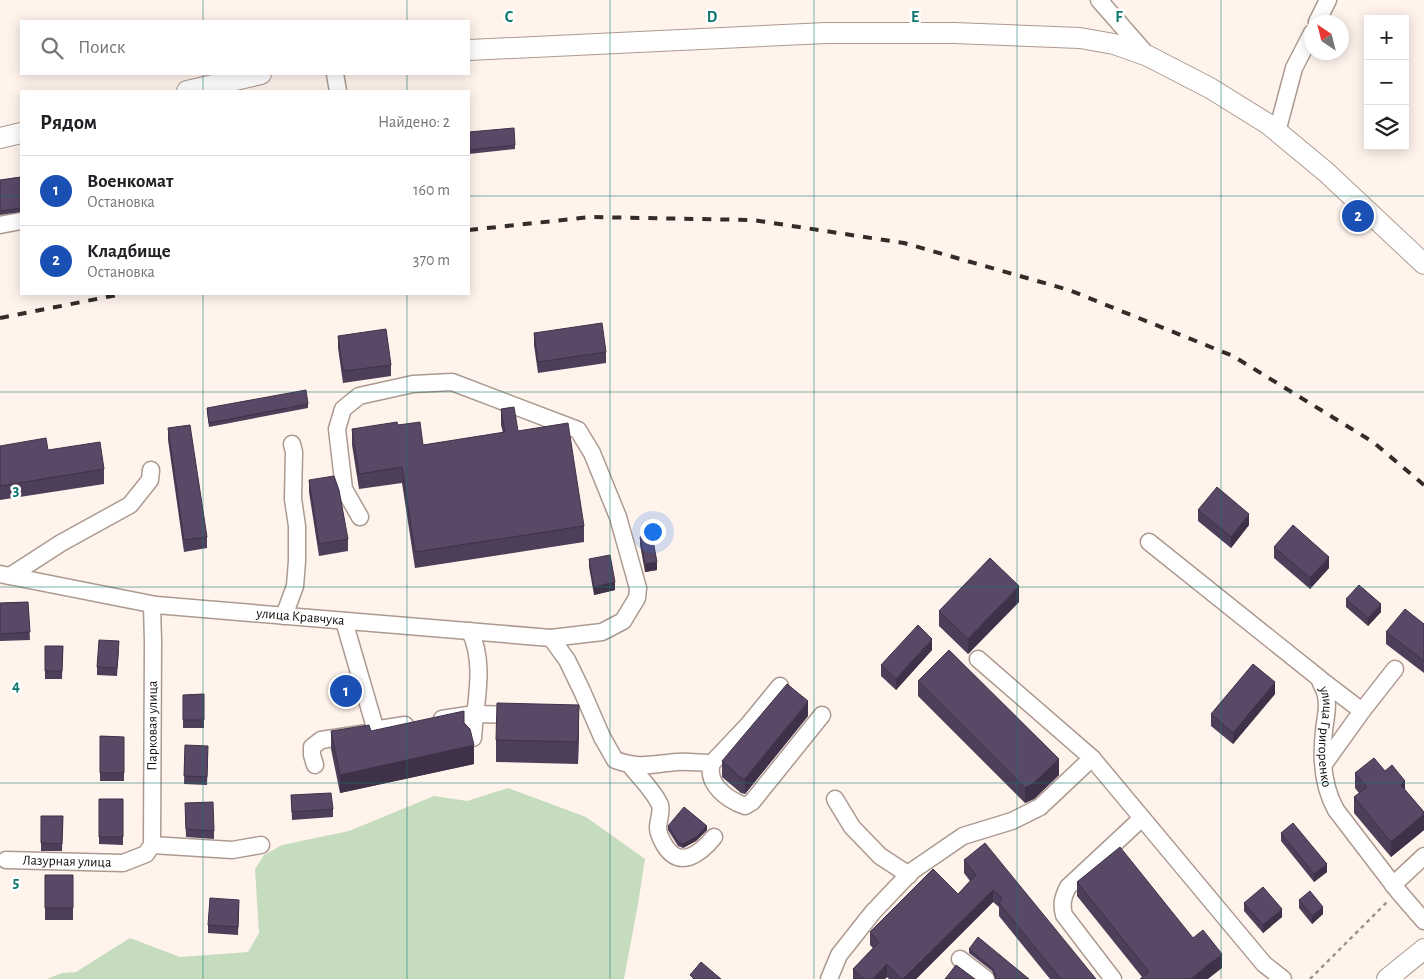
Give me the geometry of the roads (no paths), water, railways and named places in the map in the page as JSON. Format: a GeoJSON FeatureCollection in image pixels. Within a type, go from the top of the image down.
{"type":"FeatureCollection","features":[{"type":"Feature","properties":{"kind":"main road"},"geometry":{"type":"LineString","coordinates":[[470,50],[826,32],[944,33],[1080,38],[1114,44],[1148,56],[1210,88],[1268,124],[1326,172],[1424,264]]}},
{"type":"Feature","properties":{"kind":"main road"},"geometry":{"type":"LineString","coordinates":[[191,90],[257,75]]}},
{"type":"Feature","properties":{"kind":"main road"},"geometry":{"type":"LineString","coordinates":[[0,138],[20,133]]}},
{"type":"Feature","properties":{"kind":"main road"},"geometry":{"type":"LineString","coordinates":[[1387,979],[1424,949]]}},
{"type":"Feature","properties":{"kind":"lane"},"geometry":{"type":"LineString","coordinates":[[1099,0],[1148,56]]}},
{"type":"Feature","properties":{"kind":"lane"},"geometry":{"type":"LineString","coordinates":[[1320,15],[1328,0]]}},
{"type":"Feature","properties":{"kind":"lane"},"geometry":{"type":"LineString","coordinates":[[1277,132],[1294,68],[1304,49]]}},
{"type":"Feature","properties":{"kind":"lane"},"geometry":{"type":"LineString","coordinates":[[335,75],[338,90]]}},
{"type":"Feature","properties":{"kind":"lane"},"geometry":{"type":"LineString","coordinates":[[0,225],[20,221]]}},
{"type":"Feature","properties":{"kind":"lane","name":"улица Кравчука"},"geometry":{"type":"LineString","coordinates":[[5,575],[152,605],[551,638],[602,632],[623,621],[637,598],[638,588],[618,517],[592,453],[578,430],[452,382],[413,384],[359,396],[344,409],[336,429],[344,489],[360,517]]}},
{"type":"Feature","properties":{"kind":"lane"},"geometry":{"type":"LineString","coordinates":[[284,616],[295,586],[297,526],[293,499],[294,452],[292,444]]}},
{"type":"Feature","properties":{"kind":"lane"},"geometry":{"type":"LineString","coordinates":[[5,575],[130,505],[150,480],[151,470]]}},
{"type":"Feature","properties":{"kind":"lane","name":"улица Григоренко"},"geometry":{"type":"LineString","coordinates":[[1149,542],[1318,678],[1326,695],[1327,708],[1323,732],[1324,764],[1325,785],[1330,800],[1395,888],[1424,921]]}},
{"type":"Feature","properties":{"kind":"lane","name":"Парковая улица"},"geometry":{"type":"LineString","coordinates":[[152,605],[152,845]]}},
{"type":"Feature","properties":{"kind":"lane"},"geometry":{"type":"LineString","coordinates":[[344,621],[373,716],[373,730]]}},
{"type":"Feature","properties":{"kind":"lane"},"geometry":{"type":"LineString","coordinates":[[470,631],[475,643],[480,668],[473,738]]}},
{"type":"Feature","properties":{"kind":"lane"},"geometry":{"type":"LineString","coordinates":[[551,638],[566,660],[602,737],[615,760],[630,765],[644,766],[678,762],[712,763]]}},
{"type":"Feature","properties":{"kind":"lane"},"geometry":{"type":"LineString","coordinates":[[978,659],[1092,758],[1264,964],[1283,979]]}},
{"type":"Feature","properties":{"kind":"lane"},"geometry":{"type":"LineString","coordinates":[[1324,764],[1395,669]]}},
{"type":"Feature","properties":{"kind":"lane"},"geometry":{"type":"LineString","coordinates":[[1318,678],[1362,711]]}},
{"type":"Feature","properties":{"kind":"lane"},"geometry":{"type":"LineString","coordinates":[[780,686],[748,726],[712,763],[711,767],[717,788],[732,801],[745,806],[752,802],[822,715]]}},
{"type":"Feature","properties":{"kind":"lane"},"geometry":{"type":"LineString","coordinates":[[315,766],[312,747],[321,740],[474,714],[534,716]]}},
{"type":"Feature","properties":{"kind":"lane"},"geometry":{"type":"LineString","coordinates":[[574,717],[593,717]]}},
{"type":"Feature","properties":{"kind":"lane"},"geometry":{"type":"LineString","coordinates":[[829,979],[839,955],[873,912],[908,875],[963,836],[1012,821],[1040,807],[1092,758]]}},
{"type":"Feature","properties":{"kind":"lane"},"geometry":{"type":"LineString","coordinates":[[630,765],[661,807],[658,830],[669,852],[677,857],[689,858],[703,850],[714,837]]}},
{"type":"Feature","properties":{"kind":"lane"},"geometry":{"type":"LineString","coordinates":[[835,799],[852,827],[880,856],[908,875]]}},
{"type":"Feature","properties":{"kind":"lane"},"geometry":{"type":"LineString","coordinates":[[1112,979],[1064,915],[1062,908],[1063,897],[1068,887],[1142,818]]}},
{"type":"Feature","properties":{"kind":"lane"},"geometry":{"type":"LineString","coordinates":[[152,845],[232,850],[260,845]]}},
{"type":"Feature","properties":{"kind":"lane","name":"Лазурная улица"},"geometry":{"type":"LineString","coordinates":[[6,860],[123,863],[146,854],[152,845]]}},
{"type":"Feature","properties":{"kind":"lane"},"geometry":{"type":"LineString","coordinates":[[1395,888],[1424,856]]}},
{"type":"Feature","properties":{"kind":"lane"},"geometry":{"type":"LineString","coordinates":[[960,959],[986,979]]}},
{"type":"Feature","properties":{"kind":"railway"},"geometry":{"type":"LineString","coordinates":[[470,230],[591,217],[753,220],[904,243],[1069,290],[1233,356],[1373,442],[1424,485]]}},
{"type":"Feature","properties":{"kind":"railway"},"geometry":{"type":"LineString","coordinates":[[0,318],[117,295]]}},
{"type":"Feature","properties":{"kind":"place","name":"Кладбище"},"geometry":{"type":"Point","coordinates":[1358,216]}},
{"type":"Feature","properties":{"kind":"place","name":"Военкомат"},"geometry":{"type":"Point","coordinates":[346,691]}}]}
